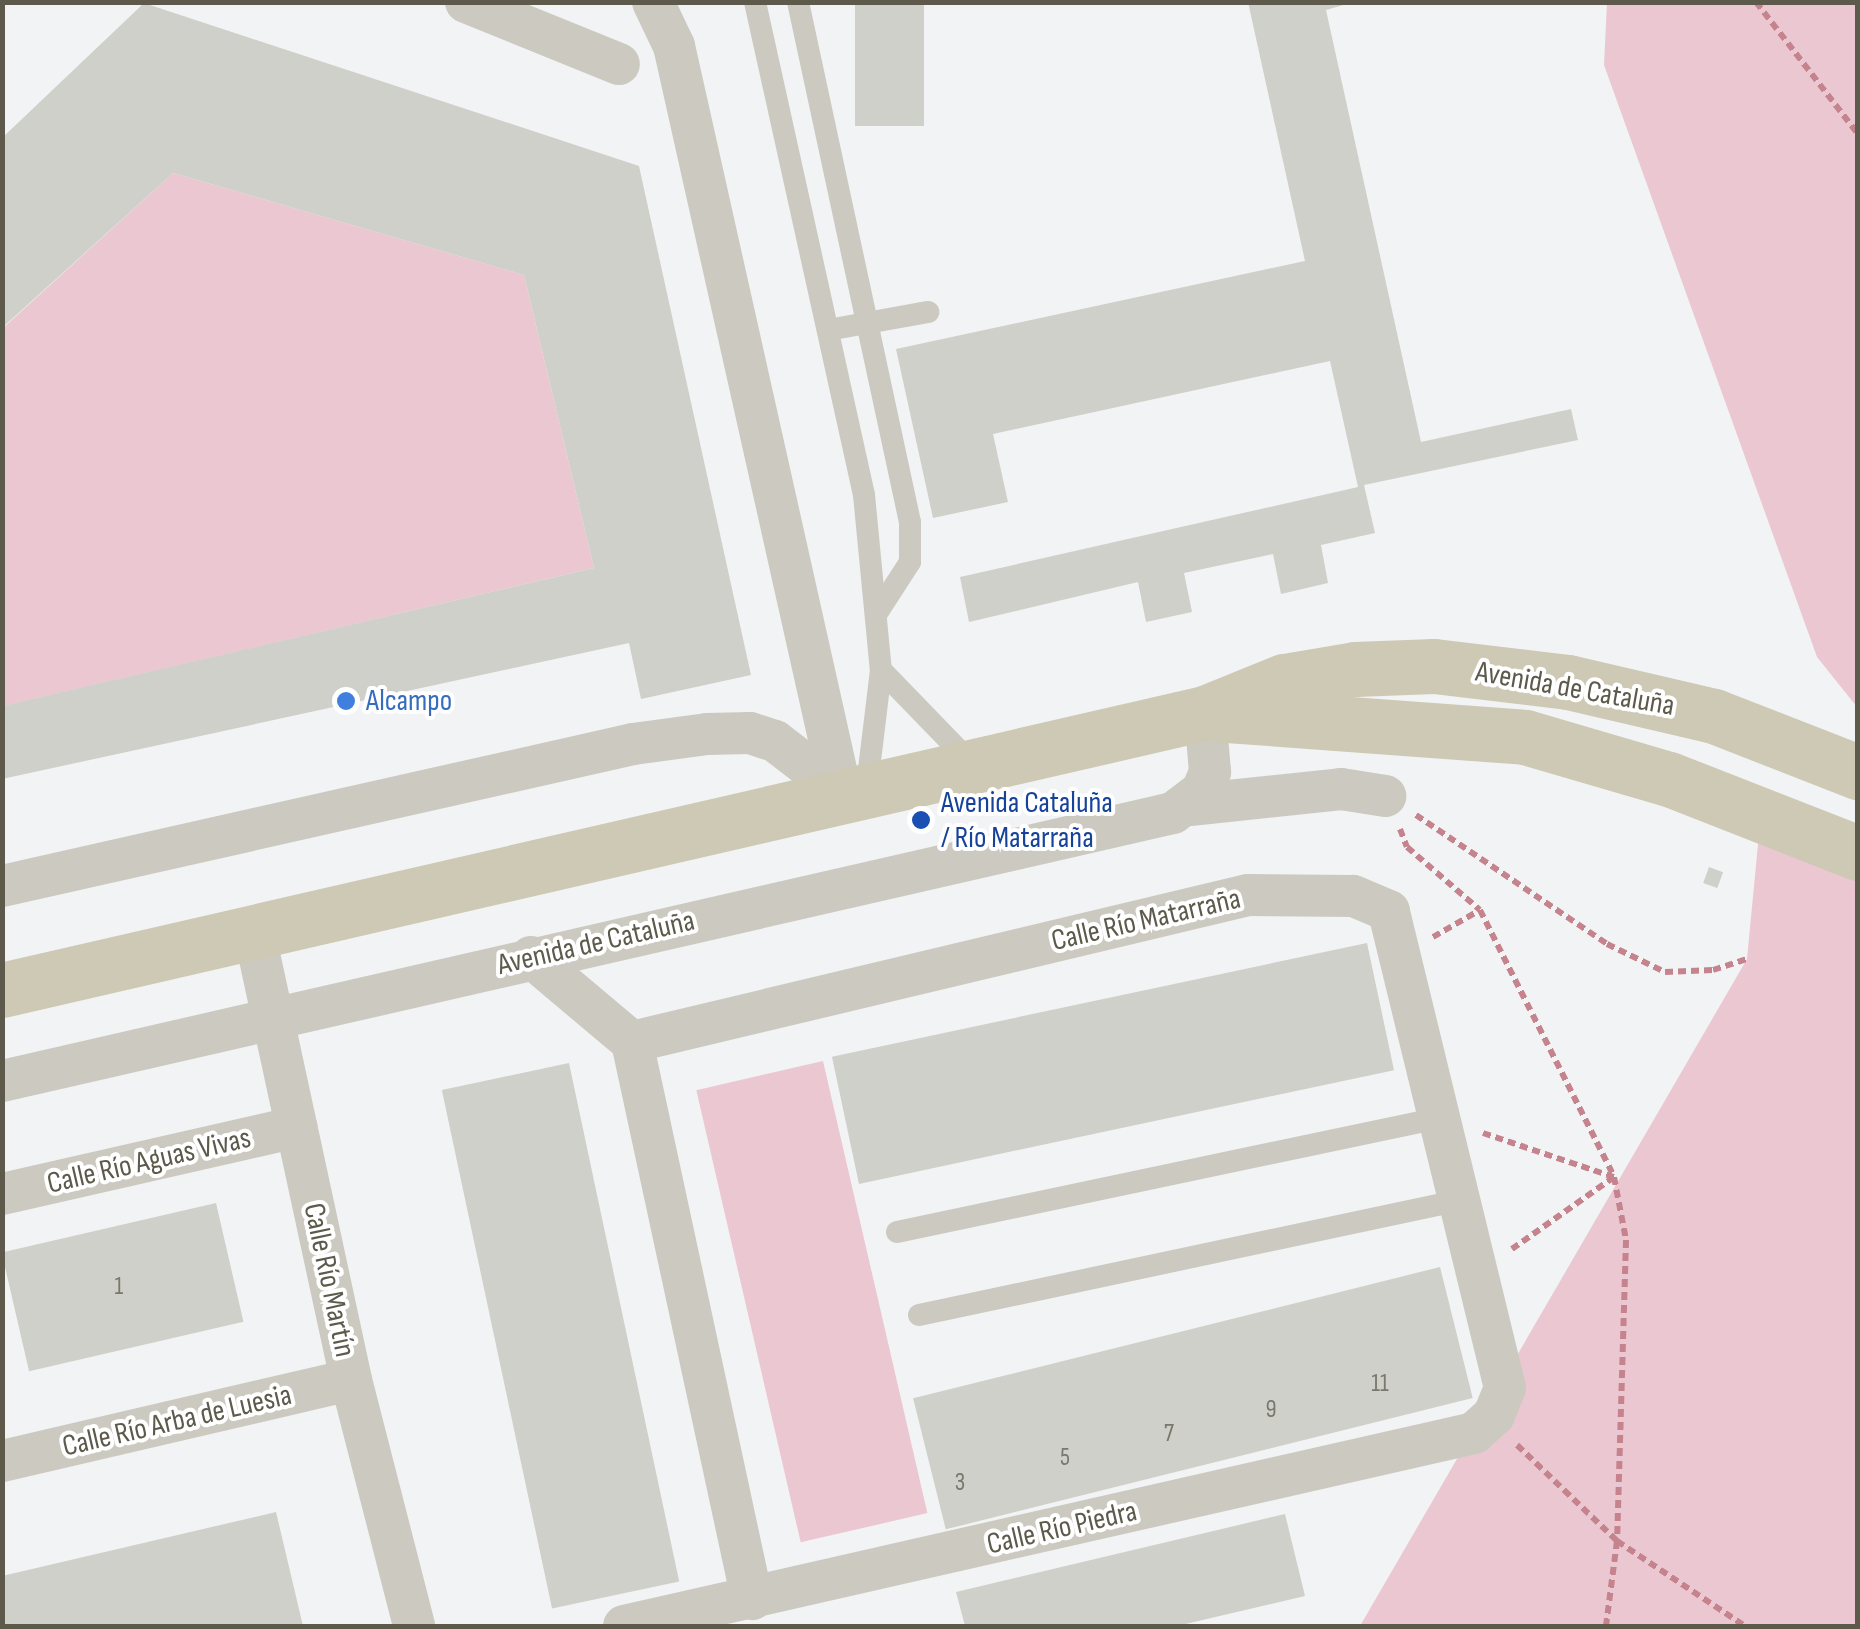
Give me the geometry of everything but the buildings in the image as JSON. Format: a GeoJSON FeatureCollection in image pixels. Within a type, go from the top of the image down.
{"type":"FeatureCollection","features":[{"type":"Feature","properties":{"kind":"main road","name":"Avenida de Cataluña"},"geometry":{"type":"LineString","coordinates":[[2,990],[854,789],[1205,713],[1284,681],[1355,669],[1434,666],[1511,672],[1647,699],[1841,765]]}},
{"type":"Feature","properties":{"kind":"main road","name":"Avenida de Cataluña"},"geometry":{"type":"LineString","coordinates":[[1205,713],[1525,737],[1670,779],[1858,853]]}},
{"type":"Feature","properties":{"kind":"street"},"geometry":{"type":"LineString","coordinates":[[466,2],[619,64]]}},
{"type":"Feature","properties":{"kind":"street"},"geometry":{"type":"LineString","coordinates":[[653,2],[674,46],[854,789]]}},
{"type":"Feature","properties":{"kind":"street"},"geometry":{"type":"LineString","coordinates":[[1190,805],[1210,772],[1205,713]]}},
{"type":"Feature","properties":{"kind":"street"},"geometry":{"type":"LineString","coordinates":[[2,886],[633,744],[707,734],[750,733],[775,741],[854,789]]}},
{"type":"Feature","properties":{"kind":"street","name":"Avenida de Cataluña"},"geometry":{"type":"LineString","coordinates":[[2,1081],[1190,805],[1341,789],[1385,796]]}},
{"type":"Feature","properties":{"kind":"street","name":"Calle Río Matarraña"},"geometry":{"type":"LineString","coordinates":[[632,1042],[1248,895],[1353,896],[1389,911],[1506,1388],[1494,1415]]}},
{"type":"Feature","properties":{"kind":"street","name":"Calle Río Martín"},"geometry":{"type":"LineString","coordinates":[[254,931],[351,1380],[414,1626]]}},
{"type":"Feature","properties":{"kind":"street"},"geometry":{"type":"LineString","coordinates":[[531,957],[632,1042],[752,1599]]}},
{"type":"Feature","properties":{"kind":"street","name":"Calle Río Aguas Vivas"},"geometry":{"type":"LineString","coordinates":[[2,1194],[296,1127]]}},
{"type":"Feature","properties":{"kind":"street","name":"Calle Río Arba de Luesia"},"geometry":{"type":"LineString","coordinates":[[2,1462],[351,1380]]}},
{"type":"Feature","properties":{"kind":"street","name":"Calle Río Piedra"},"geometry":{"type":"LineString","coordinates":[[624,1626],[1474,1433],[1494,1415]]}},
{"type":"Feature","properties":{"kind":"lane"},"geometry":{"type":"LineString","coordinates":[[756,2],[864,494],[881,670],[854,789]]}},
{"type":"Feature","properties":{"kind":"lane"},"geometry":{"type":"LineString","coordinates":[[798,2],[910,522],[910,562],[878,613]]}},
{"type":"Feature","properties":{"kind":"lane"},"geometry":{"type":"LineString","coordinates":[[828,330],[928,312]]}},
{"type":"Feature","properties":{"kind":"lane"},"geometry":{"type":"LineString","coordinates":[[881,670],[972,763]]}},
{"type":"Feature","properties":{"kind":"lane"},"geometry":{"type":"LineString","coordinates":[[897,1232],[1439,1118]]}},
{"type":"Feature","properties":{"kind":"lane"},"geometry":{"type":"LineString","coordinates":[[920,1314],[1461,1200]]}},
{"type":"Feature","properties":{"kind":"path"},"geometry":{"type":"LineString","coordinates":[[1756,2],[1858,134]]}},
{"type":"Feature","properties":{"kind":"path"},"geometry":{"type":"LineString","coordinates":[[1385,796],[1407,847],[1480,910],[1614,1177],[1626,1240],[1617,1541],[1606,1626]]}},
{"type":"Feature","properties":{"kind":"path"},"geometry":{"type":"LineString","coordinates":[[1385,796],[1607,944],[1665,972],[1713,970],[1747,958]]}},
{"type":"Feature","properties":{"kind":"path"},"geometry":{"type":"LineString","coordinates":[[1400,955],[1480,910]]}},
{"type":"Feature","properties":{"kind":"path"},"geometry":{"type":"LineString","coordinates":[[1439,1118],[1614,1177]]}},
{"type":"Feature","properties":{"kind":"path"},"geometry":{"type":"LineString","coordinates":[[1477,1273],[1614,1177]]}},
{"type":"Feature","properties":{"kind":"path"},"geometry":{"type":"LineString","coordinates":[[1494,1415],[1534,1469],[1617,1541],[1745,1626]]}},
{"type":"Feature","properties":{"kind":"path"},"geometry":{"type":"LineString","coordinates":[[1732,1615],[1734,1626]]}},
{"type":"Feature","properties":{"kind":"shaded area"},"geometry":{"type":"Polygon","coordinates":[[[1607,3],[1857,3],[1857,707],[1817,657],[1604,65],[1607,3]]]}},
{"type":"Feature","properties":{"kind":"shaded area"},"geometry":{"type":"Polygon","coordinates":[[[173,173],[524,275],[594,568],[3,706],[3,328],[173,173]]]}},
{"type":"Feature","properties":{"kind":"shaded area"},"geometry":{"type":"Polygon","coordinates":[[[1759,834],[1857,878],[1857,1626],[1360,1626],[1747,959],[1759,834]]]}},
{"type":"Feature","properties":{"kind":"shaded area"},"geometry":{"type":"Polygon","coordinates":[[[823,1061],[927,1513],[801,1542],[696,1090],[823,1061]]]}},
{"type":"Feature","properties":{"kind":"place","name":"Alcampo"},"geometry":{"type":"Point","coordinates":[346,701]}},
{"type":"Feature","properties":{"kind":"place","name":"Avenida Cataluña / Río Matarraña"},"geometry":{"type":"Point","coordinates":[921,820]}}]}
